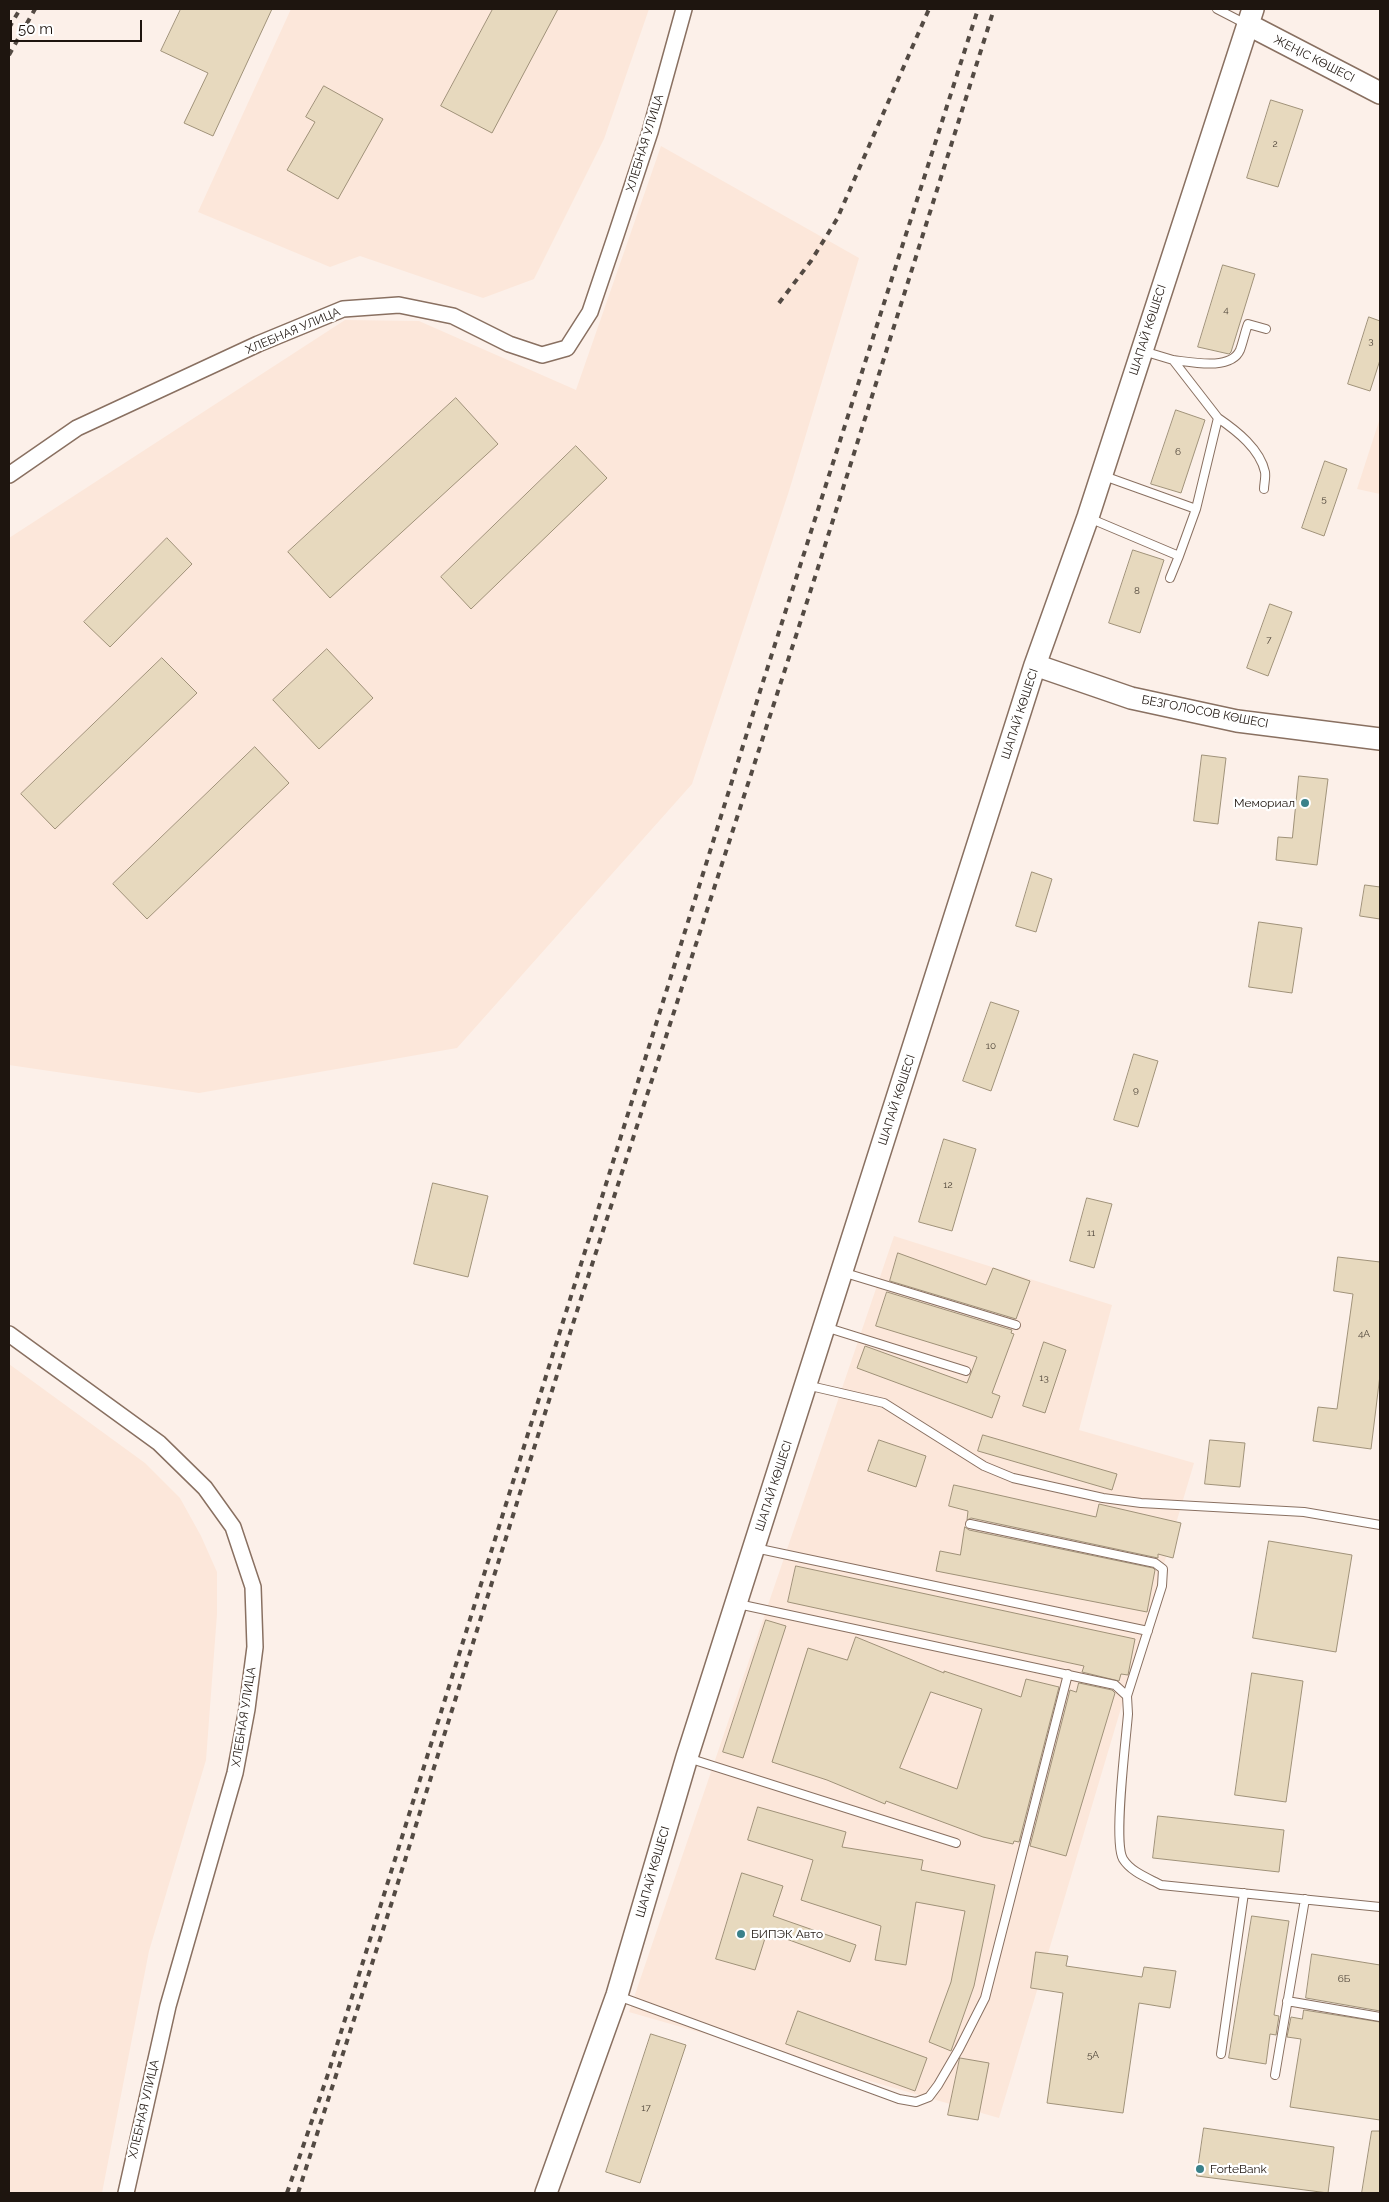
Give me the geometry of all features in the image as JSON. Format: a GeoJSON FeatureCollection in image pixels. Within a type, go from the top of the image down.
{"type":"FeatureCollection","features":[{"type":"Feature","properties":{"kind":"street","name":"ХЛЕБНАЯ УЛИЦА"},"geometry":{"type":"LineString","coordinates":[[9,475],[77,428],[258,344],[343,309],[399,305],[453,316],[509,344],[542,355],[568,348],[590,312],[650,132],[684,9]]}},
{"type":"Feature","properties":{"kind":"street","name":"ЖЕҢІС КӨШЕСІ"},"geometry":{"type":"LineString","coordinates":[[1251,17],[1380,93]]}},
{"type":"Feature","properties":{"kind":"street","name":"ШАПАЙ КӨШЕСІ"},"geometry":{"type":"LineString","coordinates":[[546,2193],[617,1995],[686,1757],[755,1548],[1035,665],[1088,518],[1251,17]]}},
{"type":"Feature","properties":{"kind":"street","name":"БЕЗГОЛОСОВ КӨШЕСІ"},"geometry":{"type":"LineString","coordinates":[[1035,665],[1131,698],[1237,721],[1380,739]]}},
{"type":"Feature","properties":{"kind":"street","name":"ХЛЕБНАЯ УЛИЦА"},"geometry":{"type":"LineString","coordinates":[[9,1334],[159,1443],[206,1488],[233,1527],[253,1588],[255,1647],[247,1709],[235,1773],[168,2006],[126,2193]]}},
{"type":"Feature","properties":{"kind":"lane"},"geometry":{"type":"LineString","coordinates":[[1217,9],[1251,17]]}},
{"type":"Feature","properties":{"kind":"lane"},"geometry":{"type":"LineString","coordinates":[[1141,351],[1173,360],[1208,364],[1223,362],[1235,357],[1240,351],[1248,324],[1266,329]]}},
{"type":"Feature","properties":{"kind":"lane"},"geometry":{"type":"LineString","coordinates":[[1173,360],[1218,418],[1241,434],[1256,453],[1265,472],[1264,488]]}},
{"type":"Feature","properties":{"kind":"lane"},"geometry":{"type":"LineString","coordinates":[[1170,578],[1196,509],[1218,418]]}},
{"type":"Feature","properties":{"kind":"lane"},"geometry":{"type":"LineString","coordinates":[[1101,476],[1196,509]]}},
{"type":"Feature","properties":{"kind":"lane"},"geometry":{"type":"LineString","coordinates":[[1088,518],[1179,556]]}},
{"type":"Feature","properties":{"kind":"lane"},"geometry":{"type":"LineString","coordinates":[[842,1272],[1016,1325]]}},
{"type":"Feature","properties":{"kind":"lane"},"geometry":{"type":"LineString","coordinates":[[825,1327],[966,1371]]}},
{"type":"Feature","properties":{"kind":"lane"},"geometry":{"type":"LineString","coordinates":[[806,1384],[884,1402],[984,1466],[1014,1478],[1103,1498],[1141,1503],[1304,1512],[1380,1525]]}},
{"type":"Feature","properties":{"kind":"lane"},"geometry":{"type":"LineString","coordinates":[[970,1524],[1155,1563],[1163,1569],[1162,1586],[1127,1696],[1128,1714],[1119,1827],[1123,1859],[1136,1872],[1161,1885],[1380,1906]]}},
{"type":"Feature","properties":{"kind":"lane"},"geometry":{"type":"LineString","coordinates":[[755,1548],[1148,1631]]}},
{"type":"Feature","properties":{"kind":"lane"},"geometry":{"type":"LineString","coordinates":[[736,1603],[1115,1685],[1127,1696]]}},
{"type":"Feature","properties":{"kind":"lane"},"geometry":{"type":"LineString","coordinates":[[617,1995],[899,2099],[916,2102],[929,2097],[959,2049],[985,1998],[1068,1674]]}},
{"type":"Feature","properties":{"kind":"lane"},"geometry":{"type":"LineString","coordinates":[[686,1757],[956,1843]]}},
{"type":"Feature","properties":{"kind":"lane"},"geometry":{"type":"LineString","coordinates":[[1221,2054],[1244,1893]]}},
{"type":"Feature","properties":{"kind":"lane"},"geometry":{"type":"LineString","coordinates":[[1275,2075],[1305,1899]]}},
{"type":"Feature","properties":{"kind":"lane"},"geometry":{"type":"LineString","coordinates":[[1288,2001],[1380,2017]]}},
{"type":"Feature","properties":{"kind":"shaded area"},"geometry":{"type":"Polygon","coordinates":[[[291,9],[649,9],[604,139],[534,279],[483,298],[360,256],[330,267],[198,212],[291,9]]]}},
{"type":"Feature","properties":{"kind":"shaded area"},"geometry":{"type":"Polygon","coordinates":[[[661,146],[859,258],[789,491],[692,784],[457,1048],[199,1093],[9,1065],[9,538],[345,320],[419,321],[576,390],[661,146]]]}},
{"type":"Feature","properties":{"kind":"shaded area"},"geometry":{"type":"Polygon","coordinates":[[[1380,418],[1380,494],[1357,489],[1380,418]]]}},
{"type":"Feature","properties":{"kind":"shaded area"},"geometry":{"type":"Polygon","coordinates":[[[894,1236],[1112,1305],[1079,1430],[1194,1463],[999,2118],[629,2012],[894,1236]]]}},
{"type":"Feature","properties":{"kind":"shaded area"},"geometry":{"type":"Polygon","coordinates":[[[9,1364],[145,1463],[180,1498],[201,1536],[217,1572],[217,1614],[206,1760],[149,1951],[102,2193],[9,2193],[9,1364]]]}},
{"type":"Feature","properties":{"kind":"building"},"geometry":{"type":"Polygon","coordinates":[[[181,9],[272,9],[213,136],[184,123],[208,73],[161,51],[181,9]]]}},
{"type":"Feature","properties":{"kind":"building"},"geometry":{"type":"Polygon","coordinates":[[[493,9],[558,9],[492,133],[441,106],[493,9]]]}},
{"type":"Feature","properties":{"kind":"building"},"geometry":{"type":"Polygon","coordinates":[[[324,86],[383,119],[338,199],[287,170],[315,122],[306,117],[324,86]]]}},
{"type":"Feature","properties":{"kind":"building"},"geometry":{"type":"Polygon","coordinates":[[[1271,100],[1303,110],[1278,187],[1247,178],[1271,100]]]}},
{"type":"Feature","properties":{"kind":"building"},"geometry":{"type":"Polygon","coordinates":[[[1223,265],[1255,274],[1229,354],[1198,347],[1223,265]]]}},
{"type":"Feature","properties":{"kind":"building"},"geometry":{"type":"Polygon","coordinates":[[[1369,317],[1380,321],[1380,360],[1370,391],[1348,384],[1369,317]]]}},
{"type":"Feature","properties":{"kind":"building"},"geometry":{"type":"Polygon","coordinates":[[[456,398],[498,444],[330,598],[288,552],[456,398]]]}},
{"type":"Feature","properties":{"kind":"building"},"geometry":{"type":"Polygon","coordinates":[[[1176,410],[1205,420],[1181,493],[1151,484],[1176,410]]]}},
{"type":"Feature","properties":{"kind":"building"},"geometry":{"type":"Polygon","coordinates":[[[576,446],[607,478],[471,609],[441,577],[576,446]]]}},
{"type":"Feature","properties":{"kind":"building"},"geometry":{"type":"Polygon","coordinates":[[[1325,461],[1347,469],[1324,536],[1302,528],[1325,461]]]}},
{"type":"Feature","properties":{"kind":"building"},"geometry":{"type":"Polygon","coordinates":[[[167,538],[192,564],[110,647],[84,622],[167,538]]]}},
{"type":"Feature","properties":{"kind":"building"},"geometry":{"type":"Polygon","coordinates":[[[1133,550],[1164,560],[1140,633],[1109,623],[1133,550]]]}},
{"type":"Feature","properties":{"kind":"building"},"geometry":{"type":"Polygon","coordinates":[[[1270,604],[1292,612],[1268,676],[1247,668],[1270,604]]]}},
{"type":"Feature","properties":{"kind":"building"},"geometry":{"type":"Polygon","coordinates":[[[327,649],[373,698],[319,749],[273,700],[327,649]]]}},
{"type":"Feature","properties":{"kind":"building"},"geometry":{"type":"Polygon","coordinates":[[[162,658],[197,693],[55,829],[21,794],[162,658]]]}},
{"type":"Feature","properties":{"kind":"building"},"geometry":{"type":"Polygon","coordinates":[[[255,747],[289,783],[147,919],[113,884],[255,747]]]}},
{"type":"Feature","properties":{"kind":"building"},"geometry":{"type":"Polygon","coordinates":[[[1202,755],[1226,758],[1218,824],[1194,821],[1202,755]]]}},
{"type":"Feature","properties":{"kind":"building"},"geometry":{"type":"Polygon","coordinates":[[[1299,776],[1328,779],[1317,865],[1276,860],[1278,837],[1292,838],[1299,776]]]}},
{"type":"Feature","properties":{"kind":"building"},"geometry":{"type":"Polygon","coordinates":[[[1032,872],[1052,879],[1036,932],[1016,926],[1032,872]]]}},
{"type":"Feature","properties":{"kind":"building"},"geometry":{"type":"Polygon","coordinates":[[[1365,885],[1380,887],[1380,919],[1360,916],[1365,885]]]}},
{"type":"Feature","properties":{"kind":"building"},"geometry":{"type":"Polygon","coordinates":[[[1259,922],[1302,928],[1292,993],[1249,987],[1259,922]]]}},
{"type":"Feature","properties":{"kind":"building"},"geometry":{"type":"Polygon","coordinates":[[[991,1002],[1019,1011],[991,1091],[963,1081],[991,1002]]]}},
{"type":"Feature","properties":{"kind":"building"},"geometry":{"type":"Polygon","coordinates":[[[1134,1054],[1158,1061],[1138,1127],[1114,1120],[1134,1054]]]}},
{"type":"Feature","properties":{"kind":"building"},"geometry":{"type":"Polygon","coordinates":[[[944,1139],[976,1149],[952,1231],[919,1222],[944,1139]]]}},
{"type":"Feature","properties":{"kind":"building"},"geometry":{"type":"Polygon","coordinates":[[[433,1183],[488,1196],[468,1277],[414,1264],[433,1183]]]}},
{"type":"Feature","properties":{"kind":"building"},"geometry":{"type":"Polygon","coordinates":[[[1087,1198],[1112,1204],[1094,1268],[1070,1261],[1087,1198]]]}},
{"type":"Feature","properties":{"kind":"building"},"geometry":{"type":"Polygon","coordinates":[[[898,1253],[986,1285],[993,1268],[1030,1281],[1016,1319],[890,1281],[898,1253]]]}},
{"type":"Feature","properties":{"kind":"building"},"geometry":{"type":"Polygon","coordinates":[[[1338,1257],[1380,1262],[1380,1375],[1371,1449],[1313,1441],[1318,1407],[1337,1409],[1353,1294],[1334,1291],[1338,1257]]]}},
{"type":"Feature","properties":{"kind":"building"},"geometry":{"type":"Polygon","coordinates":[[[887,1292],[1012,1330],[1011,1333],[1014,1334],[992,1393],[1000,1396],[992,1418],[857,1368],[865,1346],[967,1383],[971,1373],[977,1357],[876,1326],[887,1292]]]}},
{"type":"Feature","properties":{"kind":"building"},"geometry":{"type":"Polygon","coordinates":[[[1044,1342],[1066,1350],[1045,1413],[1023,1406],[1044,1342]]]}},
{"type":"Feature","properties":{"kind":"building"},"geometry":{"type":"Polygon","coordinates":[[[983,1435],[1117,1474],[1112,1490],[978,1451],[983,1435]]]}},
{"type":"Feature","properties":{"kind":"building"},"geometry":{"type":"Polygon","coordinates":[[[879,1440],[926,1456],[916,1487],[868,1471],[879,1440]]]}},
{"type":"Feature","properties":{"kind":"building"},"geometry":{"type":"Polygon","coordinates":[[[1210,1440],[1245,1443],[1240,1487],[1205,1484],[1210,1440]]]}},
{"type":"Feature","properties":{"kind":"building"},"geometry":{"type":"Polygon","coordinates":[[[954,1485],[1096,1517],[1099,1504],[1181,1523],[1173,1558],[1158,1554],[1158,1558],[971,1518],[967,1520],[968,1511],[949,1506],[954,1485]]]}},
{"type":"Feature","properties":{"kind":"building"},"geometry":{"type":"Polygon","coordinates":[[[965,1527],[969,1530],[1153,1568],[1155,1570],[1147,1612],[936,1571],[940,1551],[960,1555],[965,1527]]]}},
{"type":"Feature","properties":{"kind":"building"},"geometry":{"type":"Polygon","coordinates":[[[1269,1541],[1352,1555],[1336,1652],[1253,1638],[1269,1541]]]}},
{"type":"Feature","properties":{"kind":"building"},"geometry":{"type":"Polygon","coordinates":[[[796,1566],[1135,1639],[1128,1675],[1121,1674],[1119,1681],[1082,1672],[1084,1666],[788,1602],[796,1566]]]}},
{"type":"Feature","properties":{"kind":"building"},"geometry":{"type":"Polygon","coordinates":[[[766,1620],[786,1626],[743,1758],[723,1752],[766,1620]]]}},
{"type":"Feature","properties":{"kind":"building"},"geometry":{"type":"Polygon","coordinates":[[[856,1637],[944,1673],[944,1671],[1021,1697],[1026,1679],[1059,1687],[1019,1842],[1014,1841],[1013,1844],[983,1837],[886,1801],[885,1804],[827,1780],[772,1762],[808,1648],[847,1660],[856,1637]],[[931,1692],[900,1768],[957,1789],[982,1709],[931,1692]]]}},
{"type":"Feature","properties":{"kind":"building"},"geometry":{"type":"Polygon","coordinates":[[[1252,1673],[1303,1681],[1286,1802],[1235,1795],[1252,1673]]]}},
{"type":"Feature","properties":{"kind":"building"},"geometry":{"type":"Polygon","coordinates":[[[1079,1683],[1112,1690],[1115,1693],[1066,1856],[1030,1846],[1070,1690],[1076,1692],[1079,1683]]]}},
{"type":"Feature","properties":{"kind":"building"},"geometry":{"type":"Polygon","coordinates":[[[758,1807],[846,1832],[842,1847],[923,1860],[921,1870],[995,1885],[974,1986],[951,2051],[929,2042],[951,1982],[965,1911],[916,1902],[906,1965],[875,1960],[881,1926],[801,1900],[813,1860],[748,1840],[758,1807]]]}},
{"type":"Feature","properties":{"kind":"building"},"geometry":{"type":"Polygon","coordinates":[[[1158,1816],[1284,1830],[1279,1872],[1153,1858],[1158,1816]]]}},
{"type":"Feature","properties":{"kind":"building"},"geometry":{"type":"Polygon","coordinates":[[[742,1873],[783,1886],[773,1916],[856,1945],[850,1962],[767,1932],[755,1970],[716,1959],[742,1873]]]}},
{"type":"Feature","properties":{"kind":"building"},"geometry":{"type":"Polygon","coordinates":[[[1252,1916],[1289,1921],[1274,2015],[1279,2016],[1276,2035],[1270,2034],[1266,2064],[1229,2058],[1252,1916]]]}},
{"type":"Feature","properties":{"kind":"building"},"geometry":{"type":"Polygon","coordinates":[[[1036,1952],[1068,1956],[1066,1966],[1142,1977],[1144,1967],[1176,1971],[1170,2008],[1139,2003],[1123,2113],[1047,2103],[1063,1993],[1031,1988],[1036,1952]]]}},
{"type":"Feature","properties":{"kind":"building"},"geometry":{"type":"Polygon","coordinates":[[[1312,1954],[1380,1965],[1380,2011],[1306,1998],[1312,1954]]]}},
{"type":"Feature","properties":{"kind":"building"},"geometry":{"type":"Polygon","coordinates":[[[1304,2010],[1380,2022],[1380,2120],[1290,2107],[1301,2039],[1287,2037],[1291,2017],[1302,2019],[1304,2010]]]}},
{"type":"Feature","properties":{"kind":"building"},"geometry":{"type":"Polygon","coordinates":[[[798,2011],[927,2058],[915,2091],[786,2044],[798,2011]]]}},
{"type":"Feature","properties":{"kind":"building"},"geometry":{"type":"Polygon","coordinates":[[[651,2034],[686,2045],[640,2183],[606,2172],[651,2034]]]}},
{"type":"Feature","properties":{"kind":"building"},"geometry":{"type":"Polygon","coordinates":[[[960,2058],[989,2063],[978,2120],[948,2115],[960,2058]]]}},
{"type":"Feature","properties":{"kind":"building"},"geometry":{"type":"Polygon","coordinates":[[[1204,2128],[1334,2147],[1328,2193],[1197,2176],[1204,2128]]]}},
{"type":"Feature","properties":{"kind":"building"},"geometry":{"type":"Polygon","coordinates":[[[1372,2131],[1380,2131],[1380,2193],[1362,2193],[1372,2131]]]}},
{"type":"Feature","properties":{"kind":"railway"},"geometry":{"type":"LineString","coordinates":[[9,28],[20,9]]}},
{"type":"Feature","properties":{"kind":"railway"},"geometry":{"type":"LineString","coordinates":[[9,55],[35,9]]}},
{"type":"Feature","properties":{"kind":"railway"},"geometry":{"type":"LineString","coordinates":[[779,303],[811,261],[837,219],[929,9]]}},
{"type":"Feature","properties":{"kind":"railway"},"geometry":{"type":"LineString","coordinates":[[287,2193],[327,2077],[762,685],[978,9]]}},
{"type":"Feature","properties":{"kind":"railway"},"geometry":{"type":"LineString","coordinates":[[298,2193],[390,1908],[577,1311],[816,574],[994,9]]}},
{"type":"Feature","properties":{"kind":"place","name":"Мемориал"},"geometry":{"type":"Point","coordinates":[1305,803]}},
{"type":"Feature","properties":{"kind":"place","name":"БИПЭК Авто"},"geometry":{"type":"Point","coordinates":[741,1934]}},
{"type":"Feature","properties":{"kind":"place","name":"ForteBank"},"geometry":{"type":"Point","coordinates":[1200,2169]}}]}
